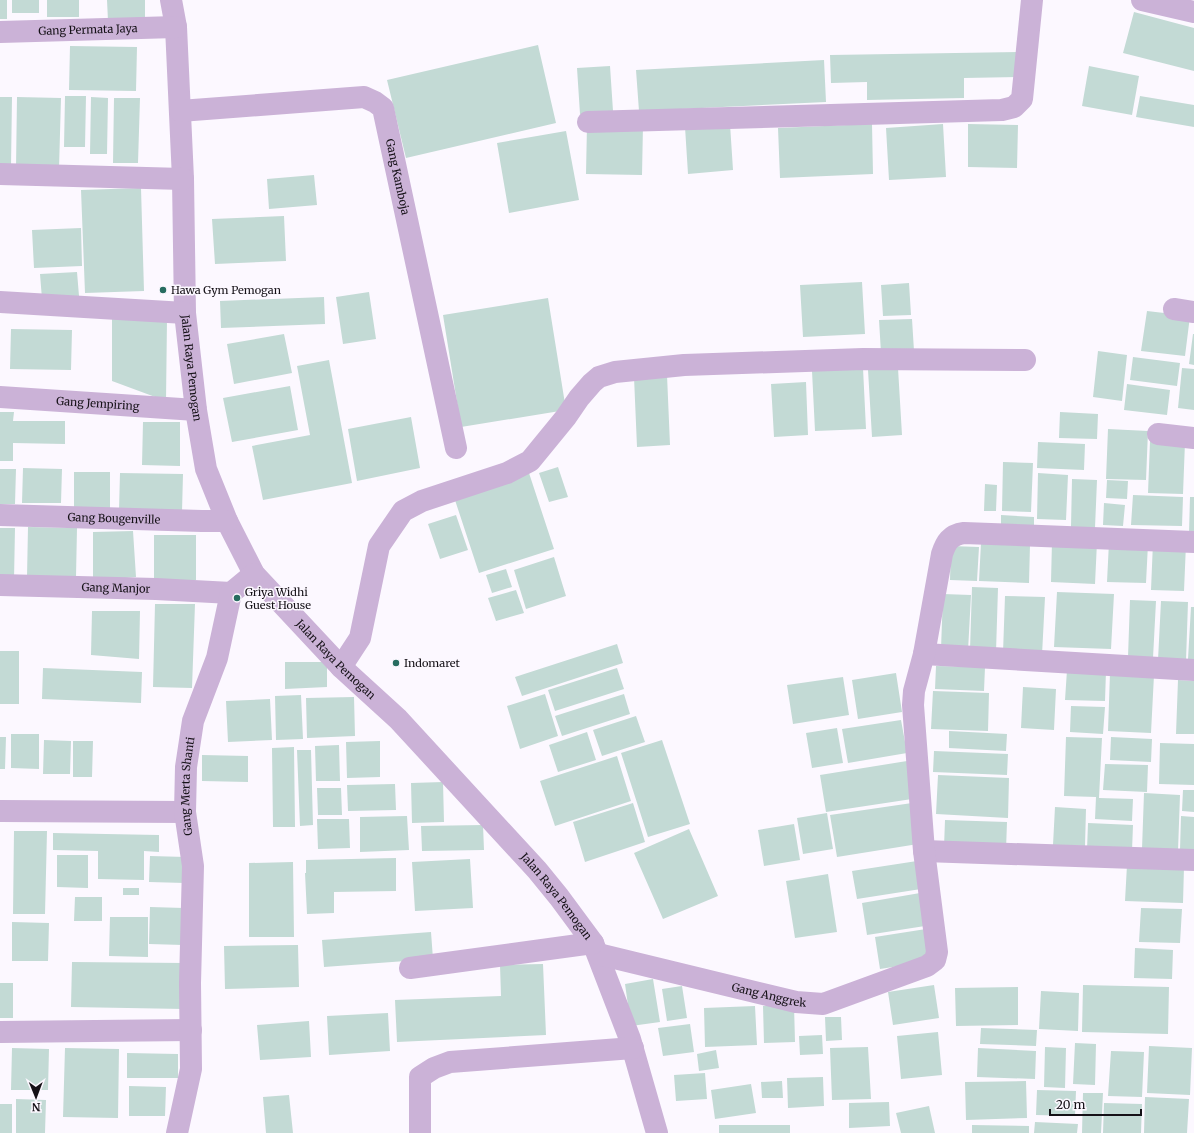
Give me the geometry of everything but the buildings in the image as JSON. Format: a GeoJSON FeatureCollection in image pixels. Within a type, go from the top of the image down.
{"type":"FeatureCollection","features":[{"type":"Feature","properties":{"kind":"street","name":"Jalan Raya Pemogan"},"geometry":{"type":"LineString","coordinates":[[171,0],[176,27],[180,111],[183,179],[185,313],[196,410],[206,469],[227,521],[254,574],[341,667],[398,720],[537,870],[559,897],[596,948],[633,1048],[657,1133]]}},
{"type":"Feature","properties":{"kind":"street"},"geometry":{"type":"LineString","coordinates":[[588,122],[1002,110],[1014,107],[1022,99],[1032,0]]}},
{"type":"Feature","properties":{"kind":"street"},"geometry":{"type":"LineString","coordinates":[[1142,0],[1194,12]]}},
{"type":"Feature","properties":{"kind":"street","name":"Gang Permata Jaya"},"geometry":{"type":"LineString","coordinates":[[0,32],[176,27]]}},
{"type":"Feature","properties":{"kind":"street","name":"Gang Kamboja"},"geometry":{"type":"LineString","coordinates":[[180,111],[364,97],[383,108],[456,448]]}},
{"type":"Feature","properties":{"kind":"street"},"geometry":{"type":"LineString","coordinates":[[0,174],[183,179]]}},
{"type":"Feature","properties":{"kind":"street"},"geometry":{"type":"LineString","coordinates":[[0,302],[185,313]]}},
{"type":"Feature","properties":{"kind":"street"},"geometry":{"type":"LineString","coordinates":[[341,667],[360,638],[379,546],[403,511],[422,501],[507,474],[530,462],[566,417],[579,398],[600,376],[616,372],[684,366],[863,359],[1025,360]]}},
{"type":"Feature","properties":{"kind":"street","name":"Gang Jempiring"},"geometry":{"type":"LineString","coordinates":[[0,397],[196,410]]}},
{"type":"Feature","properties":{"kind":"street"},"geometry":{"type":"LineString","coordinates":[[1158,434],[1194,438]]}},
{"type":"Feature","properties":{"kind":"street","name":"Gang Bougenville"},"geometry":{"type":"LineString","coordinates":[[0,515],[227,521]]}},
{"type":"Feature","properties":{"kind":"street"},"geometry":{"type":"LineString","coordinates":[[1194,542],[964,533],[950,537],[942,554],[924,654],[914,691],[913,705],[924,852],[1194,860]]}},
{"type":"Feature","properties":{"kind":"street"},"geometry":{"type":"LineString","coordinates":[[231,593],[254,574]]}},
{"type":"Feature","properties":{"kind":"street","name":"Gang Manjor"},"geometry":{"type":"LineString","coordinates":[[0,585],[156,588],[231,593]]}},
{"type":"Feature","properties":{"kind":"street","name":"Gang Merta Shanti"},"geometry":{"type":"LineString","coordinates":[[177,1133],[191,1069],[190,983],[193,866],[185,812],[186,767],[193,721],[216,658],[231,593]]}},
{"type":"Feature","properties":{"kind":"street"},"geometry":{"type":"LineString","coordinates":[[924,654],[1194,670]]}},
{"type":"Feature","properties":{"kind":"street"},"geometry":{"type":"LineString","coordinates":[[0,811],[185,812]]}},
{"type":"Feature","properties":{"kind":"street","name":"Gang Anggrek"},"geometry":{"type":"LineString","coordinates":[[596,948],[796,1002],[823,1004],[927,966],[935,960],[937,952],[924,852]]}},
{"type":"Feature","properties":{"kind":"street"},"geometry":{"type":"LineString","coordinates":[[410,968],[596,948]]}},
{"type":"Feature","properties":{"kind":"street"},"geometry":{"type":"LineString","coordinates":[[0,1032],[191,1030]]}},
{"type":"Feature","properties":{"kind":"street"},"geometry":{"type":"LineString","coordinates":[[420,1133],[420,1077],[434,1068],[450,1062],[633,1048]]}},
{"type":"Feature","properties":{"kind":"place","name":"Hawa Gym Pemogan"},"geometry":{"type":"Point","coordinates":[163,290]}},
{"type":"Feature","properties":{"kind":"place","name":"Griya Widhi Guest House"},"geometry":{"type":"Point","coordinates":[237,598]}},
{"type":"Feature","properties":{"kind":"place","name":"Indomaret"},"geometry":{"type":"Point","coordinates":[396,663]}}]}
